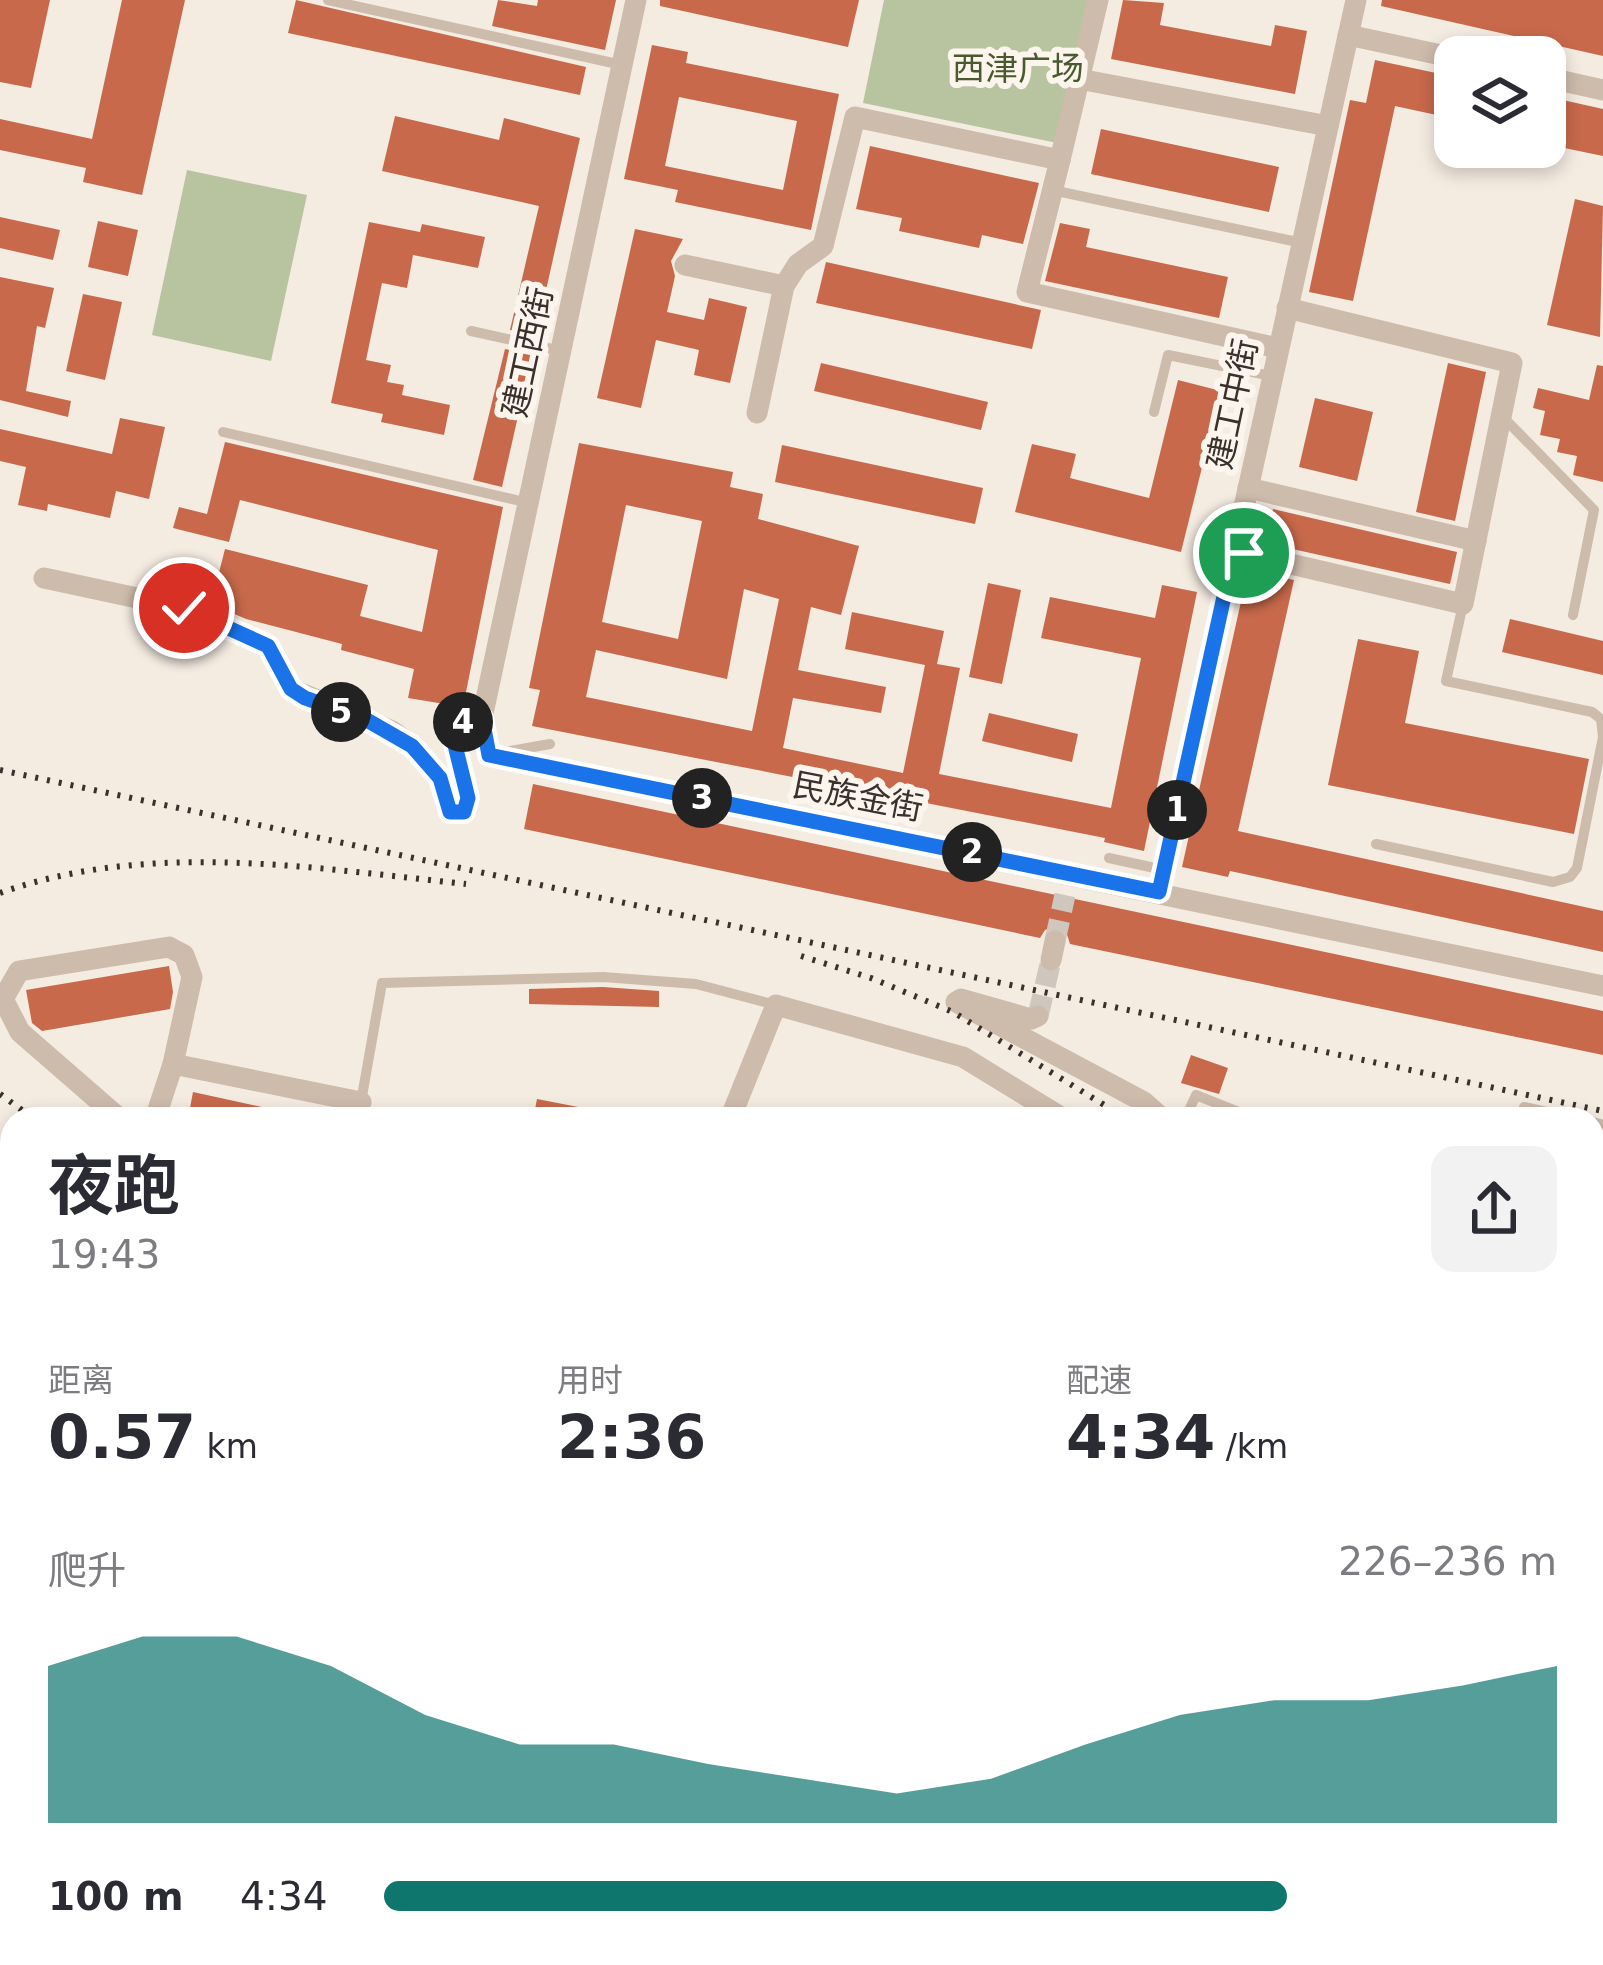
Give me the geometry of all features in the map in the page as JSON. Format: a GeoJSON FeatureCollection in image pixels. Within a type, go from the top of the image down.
{"type":"FeatureCollection","features":[{"type":"Feature","properties":{"kind":"street","name":"建工西街"},"geometry":{"type":"LineString","coordinates":[[482,718],[636,0]]}},
{"type":"Feature","properties":{"kind":"street"},"geometry":{"type":"LineString","coordinates":[[1097,0],[1027,292],[1278,348]]}},
{"type":"Feature","properties":{"kind":"street","name":"建工中街"},"geometry":{"type":"LineString","coordinates":[[1162,881],[1356,0]]}},
{"type":"Feature","properties":{"kind":"street"},"geometry":{"type":"LineString","coordinates":[[1348,34],[1434,53]]}},
{"type":"Feature","properties":{"kind":"street"},"geometry":{"type":"LineString","coordinates":[[1079,79],[1328,126]]}},
{"type":"Feature","properties":{"kind":"street"},"geometry":{"type":"LineString","coordinates":[[1566,82],[1603,90]]}},
{"type":"Feature","properties":{"kind":"street"},"geometry":{"type":"LineString","coordinates":[[757,413],[784,286],[798,264],[823,246],[855,117],[1060,160]]}},
{"type":"Feature","properties":{"kind":"street"},"geometry":{"type":"LineString","coordinates":[[686,266],[784,286]]}},
{"type":"Feature","properties":{"kind":"street"},"geometry":{"type":"LineString","coordinates":[[1234,551],[1463,604],[1512,363],[1287,308]]}},
{"type":"Feature","properties":{"kind":"street"},"geometry":{"type":"LineString","coordinates":[[1248,488],[1476,541]]}},
{"type":"Feature","properties":{"kind":"street"},"geometry":{"type":"LineString","coordinates":[[44,578],[184,608],[268,646],[291,689],[392,731],[412,746],[440,778],[450,812],[464,812],[468,798],[450,725],[482,718],[489,755]]}},
{"type":"Feature","properties":{"kind":"street","name":"民族金街"},"geometry":{"type":"LineString","coordinates":[[489,755],[1069,872],[1162,881],[1603,986]]}},
{"type":"Feature","properties":{"kind":"street"},"geometry":{"type":"LineString","coordinates":[[1065,895],[1069,872]]}},
{"type":"Feature","properties":{"kind":"street"},"geometry":{"type":"LineString","coordinates":[[106,1107],[20,1032],[3,999],[19,971],[169,947],[184,955],[192,977],[159,1107]]}},
{"type":"Feature","properties":{"kind":"street"},"geometry":{"type":"LineString","coordinates":[[1038,1016],[1031,1019],[961,999],[956,1002],[1149,1107]]}},
{"type":"Feature","properties":{"kind":"street"},"geometry":{"type":"LineString","coordinates":[[735,1107],[776,1005],[964,1057],[1045,1107]]}},
{"type":"Feature","properties":{"kind":"street"},"geometry":{"type":"LineString","coordinates":[[172,1064],[343,1107]]}},
{"type":"Feature","properties":{"kind":"lane"},"geometry":{"type":"LineString","coordinates":[[328,0],[622,65]]}},
{"type":"Feature","properties":{"kind":"lane"},"geometry":{"type":"LineString","coordinates":[[1052,190],[1302,243]]}},
{"type":"Feature","properties":{"kind":"lane"},"geometry":{"type":"LineString","coordinates":[[471,331],[561,351]]}},
{"type":"Feature","properties":{"kind":"lane"},"geometry":{"type":"LineString","coordinates":[[1154,412],[1168,355],[1272,376]]}},
{"type":"Feature","properties":{"kind":"lane"},"geometry":{"type":"LineString","coordinates":[[1501,416],[1594,511],[1573,616]]}},
{"type":"Feature","properties":{"kind":"lane"},"geometry":{"type":"LineString","coordinates":[[223,432],[529,502]]}},
{"type":"Feature","properties":{"kind":"lane"},"geometry":{"type":"LineString","coordinates":[[1376,844],[1553,882],[1570,877],[1577,868],[1603,737],[1601,719],[1592,712],[1446,681],[1463,604]]}},
{"type":"Feature","properties":{"kind":"lane"},"geometry":{"type":"LineString","coordinates":[[489,755],[550,744]]}},
{"type":"Feature","properties":{"kind":"lane"},"geometry":{"type":"LineString","coordinates":[[1109,858],[1162,881]]}},
{"type":"Feature","properties":{"kind":"lane"},"geometry":{"type":"LineString","coordinates":[[360,1107],[382,983],[603,977],[696,984],[776,1005]]}},
{"type":"Feature","properties":{"kind":"lane"},"geometry":{"type":"LineString","coordinates":[[1190,1107],[1196,1095],[1226,1107]]}},
{"type":"Feature","properties":{"kind":"green space","name":"西津广场"},"geometry":{"type":"Polygon","coordinates":[[[884,0],[1103,0],[1072,146],[863,103],[884,0]]]}},
{"type":"Feature","properties":{"kind":"green space"},"geometry":{"type":"Polygon","coordinates":[[[187,170],[307,195],[271,361],[152,335],[187,170]]]}},
{"type":"Feature","properties":{"kind":"building"},"geometry":{"type":"Polygon","coordinates":[[[0,0],[50,0],[31,88],[0,82],[0,0]]]}},
{"type":"Feature","properties":{"kind":"building"},"geometry":{"type":"Polygon","coordinates":[[[122,0],[185,0],[142,195],[83,182],[86,168],[0,150],[0,119],[92,139],[122,0]]]}},
{"type":"Feature","properties":{"kind":"building"},"geometry":{"type":"Polygon","coordinates":[[[296,0],[586,67],[580,95],[288,33],[296,0]]]}},
{"type":"Feature","properties":{"kind":"building"},"geometry":{"type":"Polygon","coordinates":[[[498,0],[537,6],[538,0],[616,0],[605,50],[492,26],[498,0]]]}},
{"type":"Feature","properties":{"kind":"building"},"geometry":{"type":"Polygon","coordinates":[[[660,0],[859,0],[848,47],[660,6],[660,0]]]}},
{"type":"Feature","properties":{"kind":"building"},"geometry":{"type":"Polygon","coordinates":[[[1123,0],[1164,3],[1160,25],[1271,46],[1275,25],[1307,31],[1295,94],[1111,59],[1123,0]]]}},
{"type":"Feature","properties":{"kind":"building"},"geometry":{"type":"Polygon","coordinates":[[[1382,0],[1603,0],[1603,56],[1566,48],[1566,36],[1514,36],[1381,6],[1382,0]]]}},
{"type":"Feature","properties":{"kind":"building"},"geometry":{"type":"Polygon","coordinates":[[[652,45],[688,52],[686,63],[839,94],[811,230],[675,202],[678,190],[624,179],[652,45]],[[679,97],[665,166],[783,190],[797,121],[679,97]]]}},
{"type":"Feature","properties":{"kind":"building"},"geometry":{"type":"Polygon","coordinates":[[[1375,60],[1434,73],[1434,114],[1395,106],[1353,301],[1309,292],[1350,100],[1366,103],[1375,60]]]}},
{"type":"Feature","properties":{"kind":"building"},"geometry":{"type":"Polygon","coordinates":[[[1566,101],[1603,109],[1603,156],[1566,148],[1566,101]]]}},
{"type":"Feature","properties":{"kind":"building"},"geometry":{"type":"Polygon","coordinates":[[[395,116],[499,140],[504,118],[580,138],[536,335],[510,330],[539,206],[382,171],[395,116]]]}},
{"type":"Feature","properties":{"kind":"building"},"geometry":{"type":"Polygon","coordinates":[[[1101,129],[1279,167],[1269,212],[1091,174],[1101,129]]]}},
{"type":"Feature","properties":{"kind":"building"},"geometry":{"type":"Polygon","coordinates":[[[870,146],[1039,183],[1023,244],[982,235],[979,248],[899,231],[902,218],[856,209],[870,146]]]}},
{"type":"Feature","properties":{"kind":"building"},"geometry":{"type":"Polygon","coordinates":[[[1575,199],[1603,206],[1600,337],[1547,325],[1575,199]]]}},
{"type":"Feature","properties":{"kind":"building"},"geometry":{"type":"Polygon","coordinates":[[[0,217],[60,230],[53,260],[0,248],[0,217]]]}},
{"type":"Feature","properties":{"kind":"building"},"geometry":{"type":"Polygon","coordinates":[[[98,221],[138,230],[128,276],[88,267],[98,221]]]}},
{"type":"Feature","properties":{"kind":"building"},"geometry":{"type":"Polygon","coordinates":[[[369,222],[420,232],[422,224],[485,237],[478,268],[413,255],[407,288],[382,283],[366,360],[391,365],[387,382],[404,385],[402,395],[450,405],[444,435],[381,422],[383,414],[331,403],[369,222]]]}},
{"type":"Feature","properties":{"kind":"building"},"geometry":{"type":"Polygon","coordinates":[[[1060,223],[1090,229],[1086,247],[1228,277],[1219,318],[1045,281],[1060,223]]]}},
{"type":"Feature","properties":{"kind":"building"},"geometry":{"type":"Polygon","coordinates":[[[635,229],[683,239],[671,261],[675,276],[667,312],[704,320],[709,298],[747,307],[730,383],[694,375],[699,350],[656,340],[641,408],[597,398],[635,229]]]}},
{"type":"Feature","properties":{"kind":"building"},"geometry":{"type":"Polygon","coordinates":[[[826,262],[1041,310],[1032,349],[816,303],[826,262]]]}},
{"type":"Feature","properties":{"kind":"building"},"geometry":{"type":"Polygon","coordinates":[[[0,277],[54,288],[45,328],[37,326],[26,391],[71,401],[68,417],[0,400],[0,277]]]}},
{"type":"Feature","properties":{"kind":"building"},"geometry":{"type":"Polygon","coordinates":[[[83,294],[122,302],[105,380],[66,371],[83,294]]]}},
{"type":"Feature","properties":{"kind":"building"},"geometry":{"type":"Polygon","coordinates":[[[505,349],[532,354],[502,487],[473,480],[505,349]]]}},
{"type":"Feature","properties":{"kind":"building"},"geometry":{"type":"Polygon","coordinates":[[[821,363],[988,402],[981,430],[814,391],[821,363]]]}},
{"type":"Feature","properties":{"kind":"building"},"geometry":{"type":"Polygon","coordinates":[[[1448,363],[1486,372],[1455,521],[1416,512],[1448,363]]]}},
{"type":"Feature","properties":{"kind":"building"},"geometry":{"type":"Polygon","coordinates":[[[1597,365],[1603,366],[1603,482],[1573,475],[1577,456],[1557,452],[1560,439],[1540,435],[1545,411],[1533,408],[1538,388],[1589,400],[1597,365]]]}},
{"type":"Feature","properties":{"kind":"building"},"geometry":{"type":"Polygon","coordinates":[[[1178,380],[1221,391],[1181,552],[1015,512],[1032,444],[1076,454],[1070,478],[1149,498],[1178,380]]]}},
{"type":"Feature","properties":{"kind":"building"},"geometry":{"type":"Polygon","coordinates":[[[1315,398],[1373,412],[1357,481],[1299,467],[1315,398]]]}},
{"type":"Feature","properties":{"kind":"building"},"geometry":{"type":"Polygon","coordinates":[[[120,418],[165,427],[149,499],[116,491],[110,518],[48,504],[47,511],[18,505],[26,467],[0,461],[0,429],[112,454],[120,418]]]}},
{"type":"Feature","properties":{"kind":"building"},"geometry":{"type":"Polygon","coordinates":[[[225,442],[503,507],[463,707],[408,698],[414,669],[341,650],[342,644],[246,619],[211,604],[225,549],[368,585],[360,616],[422,632],[438,550],[240,500],[229,542],[173,528],[179,507],[207,514],[225,442]]]}},
{"type":"Feature","properties":{"kind":"building"},"geometry":{"type":"Polygon","coordinates":[[[579,443],[733,472],[730,487],[763,494],[758,519],[859,546],[841,615],[811,607],[798,670],[886,687],[881,713],[793,698],[783,748],[903,773],[925,665],[845,649],[852,612],[944,631],[937,664],[960,668],[939,774],[1111,808],[1141,658],[1041,638],[1050,597],[1155,618],[1162,585],[1197,592],[1144,851],[1104,842],[1105,838],[532,726],[540,690],[529,688],[579,443]],[[626,505],[602,622],[678,639],[702,521],[626,505]],[[744,589],[727,679],[596,650],[586,697],[752,731],[779,599],[744,589]]]}},
{"type":"Feature","properties":{"kind":"building"},"geometry":{"type":"Polygon","coordinates":[[[782,445],[983,488],[975,524],[775,482],[782,445]]]}},
{"type":"Feature","properties":{"kind":"building"},"geometry":{"type":"Polygon","coordinates":[[[1273,509],[1457,552],[1450,584],[1266,543],[1273,509]]]}},
{"type":"Feature","properties":{"kind":"building"},"geometry":{"type":"Polygon","coordinates":[[[1248,570],[1294,580],[1238,831],[1603,911],[1603,952],[1230,871],[1228,877],[1182,867],[1248,570]]]}},
{"type":"Feature","properties":{"kind":"building"},"geometry":{"type":"Polygon","coordinates":[[[988,583],[1021,590],[1002,684],[969,677],[988,583]]]}},
{"type":"Feature","properties":{"kind":"building"},"geometry":{"type":"Polygon","coordinates":[[[1510,619],[1603,641],[1603,675],[1502,652],[1510,619]]]}},
{"type":"Feature","properties":{"kind":"building"},"geometry":{"type":"Polygon","coordinates":[[[1358,639],[1419,651],[1405,723],[1589,759],[1574,834],[1328,785],[1358,639]]]}},
{"type":"Feature","properties":{"kind":"building"},"geometry":{"type":"Polygon","coordinates":[[[989,713],[1078,734],[1072,762],[982,741],[989,713]]]}},
{"type":"Feature","properties":{"kind":"building"},"geometry":{"type":"Polygon","coordinates":[[[533,784],[1603,1011],[1603,1055],[1070,944],[1066,931],[1057,926],[1045,930],[1040,938],[524,829],[533,784]]]}},
{"type":"Feature","properties":{"kind":"building"},"geometry":{"type":"Polygon","coordinates":[[[169,966],[170,1009],[42,1031],[32,1023],[26,990],[169,966]]]}},
{"type":"Feature","properties":{"kind":"building"},"geometry":{"type":"Polygon","coordinates":[[[529,989],[659,991],[659,1007],[529,1004],[529,989]]]}},
{"type":"Feature","properties":{"kind":"building"},"geometry":{"type":"Polygon","coordinates":[[[1191,1055],[1228,1068],[1219,1094],[1181,1083],[1191,1055]]]}},
{"type":"Feature","properties":{"kind":"building"},"geometry":{"type":"Polygon","coordinates":[[[193,1092],[262,1107],[190,1107],[193,1092]]]}},
{"type":"Feature","properties":{"kind":"building"},"geometry":{"type":"Polygon","coordinates":[[[537,1099],[578,1107],[535,1107],[537,1099]]]}},
{"type":"Feature","properties":{"kind":"tunnel"},"geometry":{"type":"LineString","coordinates":[[1055,941],[1065,895]]}},
{"type":"Feature","properties":{"kind":"tunnel"},"geometry":{"type":"LineString","coordinates":[[1038,1016],[1051,960]]}},
{"type":"Feature","properties":{"kind":"railway"},"geometry":{"type":"LineString","coordinates":[[0,770],[1584,1107]]}},
{"type":"Feature","properties":{"kind":"railway"},"geometry":{"type":"LineString","coordinates":[[0,893],[114,867],[173,863],[291,866],[466,884]]}},
{"type":"Feature","properties":{"kind":"railway"},"geometry":{"type":"LineString","coordinates":[[801,956],[953,1012],[1107,1107]]}},
{"type":"Feature","properties":{"kind":"railway"},"geometry":{"type":"LineString","coordinates":[[0,1094],[18,1107]]}},
{"type":"Feature","properties":{"kind":"route"},"geometry":{"type":"LineString","coordinates":[[184,608],[268,646],[291,689],[305,698],[392,731],[412,746],[440,778],[450,812],[464,812],[468,798],[450,725],[482,718],[489,755],[1159,892],[1234,551],[1244,553]]}}]}
